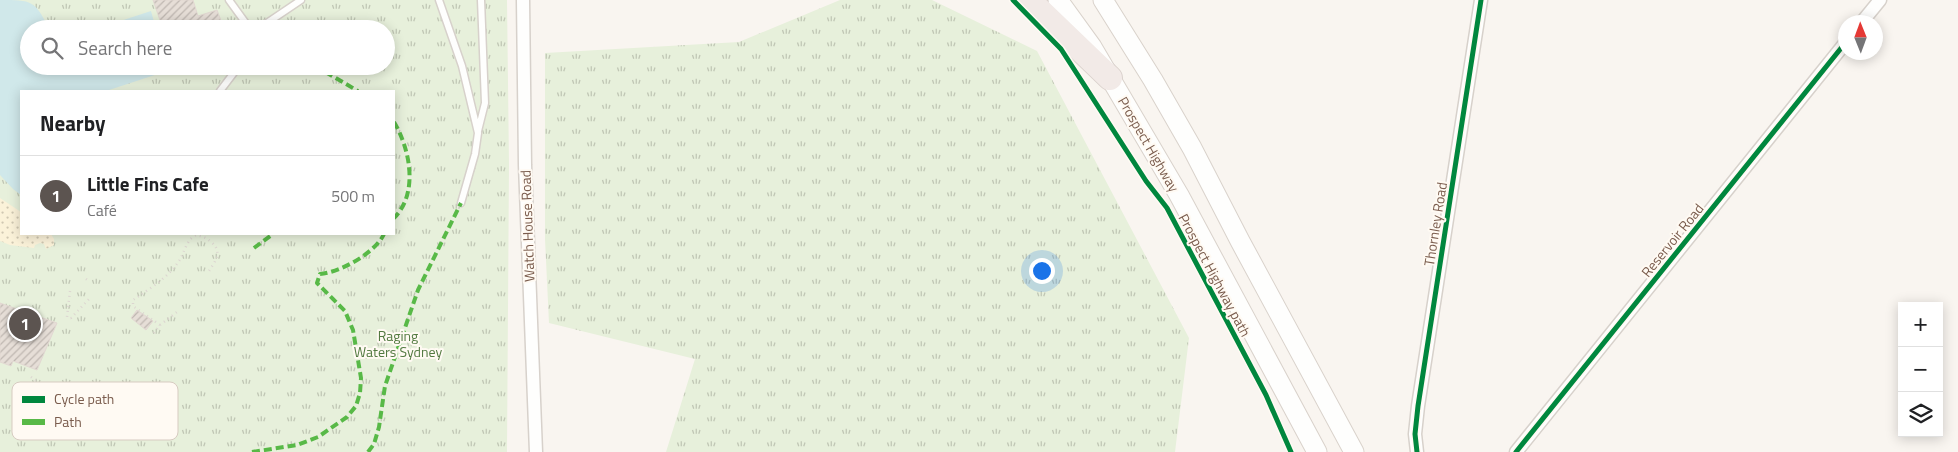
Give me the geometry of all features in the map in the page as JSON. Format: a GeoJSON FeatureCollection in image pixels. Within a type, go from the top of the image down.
{"type":"FeatureCollection","features":[{"type":"Feature","properties":{"kind":"highway"},"geometry":{"type":"LineString","coordinates":[[1029,0],[1110,78]]}},
{"type":"Feature","properties":{"kind":"main road","name":"Prospect Highway"},"geometry":{"type":"LineString","coordinates":[[1058,0],[1092,47],[1178,195],[1316,452]]}},
{"type":"Feature","properties":{"kind":"main road"},"geometry":{"type":"LineString","coordinates":[[1103,0],[1153,80],[1192,148],[1354,452]]}},
{"type":"Feature","properties":{"kind":"street","name":"Watch House Road"},"geometry":{"type":"LineString","coordinates":[[523,0],[525,165],[536,452]]}},
{"type":"Feature","properties":{"kind":"street","name":"Thornley Road"},"geometry":{"type":"LineString","coordinates":[[1417,452],[1415,434],[1418,406],[1481,0]]}},
{"type":"Feature","properties":{"kind":"street"},"geometry":{"type":"LineString","coordinates":[[1868,15],[1880,0]]}},
{"type":"Feature","properties":{"kind":"street","name":"Reservoir Road"},"geometry":{"type":"LineString","coordinates":[[1516,452],[1838,52]]}},
{"type":"Feature","properties":{"kind":"lane"},"geometry":{"type":"LineString","coordinates":[[229,0],[243,20]]}},
{"type":"Feature","properties":{"kind":"lane"},"geometry":{"type":"LineString","coordinates":[[271,20],[301,0]]}},
{"type":"Feature","properties":{"kind":"lane"},"geometry":{"type":"LineString","coordinates":[[439,0],[462,66],[478,133]]}},
{"type":"Feature","properties":{"kind":"lane"},"geometry":{"type":"LineString","coordinates":[[461,203],[475,154],[485,103],[481,0]]}},
{"type":"Feature","properties":{"kind":"lane"},"geometry":{"type":"LineString","coordinates":[[221,90],[232,75]]}},
{"type":"Feature","properties":{"kind":"path"},"geometry":{"type":"LineString","coordinates":[[160,325],[133,306],[133,300],[168,274],[179,262],[189,240],[196,235],[208,239],[218,249],[218,258],[207,274]]}},
{"type":"Feature","properties":{"kind":"path"},"geometry":{"type":"LineString","coordinates":[[86,279],[90,282]]}},
{"type":"Feature","properties":{"kind":"path"},"geometry":{"type":"LineString","coordinates":[[70,290],[67,317],[71,318],[90,298]]}},
{"type":"Feature","properties":{"kind":"path"},"geometry":{"type":"LineString","coordinates":[[154,333],[160,325],[177,312]]}},
{"type":"Feature","properties":{"kind":"path"},"geometry":{"type":"LineString","coordinates":[[31,377],[38,382]]}},
{"type":"Feature","properties":{"kind":"green space","name":"Raging Waters Sydney"},"geometry":{"type":"Polygon","coordinates":[[[0,0],[507,0],[509,165],[507,452],[0,452],[0,0]]]}},
{"type":"Feature","properties":{"kind":"green space"},"geometry":{"type":"Polygon","coordinates":[[[840,0],[932,0],[1037,51],[1189,338],[1175,452],[666,452],[695,359],[549,323],[545,239],[545,53],[739,42],[840,0]]]}},
{"type":"Feature","properties":{"kind":"sand"},"geometry":{"type":"Polygon","coordinates":[[[0,198],[20,211],[20,235],[52,235],[54,245],[46,249],[44,244],[40,243],[35,245],[34,248],[10,245],[0,241],[0,198]]]}},
{"type":"Feature","properties":{"kind":"water"},"geometry":{"type":"Polygon","coordinates":[[[0,0],[19,0],[31,4],[36,7],[44,20],[20,20],[20,75],[155,75],[109,90],[20,90],[20,194],[0,175],[0,0]]]}},
{"type":"Feature","properties":{"kind":"water"},"geometry":{"type":"Polygon","coordinates":[[[151,11],[154,20],[124,20],[151,11]]]}},
{"type":"Feature","properties":{"kind":"building"},"geometry":{"type":"Polygon","coordinates":[[[153,0],[193,0],[198,16],[217,10],[221,20],[160,20],[153,0]]]}},
{"type":"Feature","properties":{"kind":"building"},"geometry":{"type":"Polygon","coordinates":[[[0,303],[57,323],[37,370],[13,361],[11,366],[0,362],[0,303]]]}},
{"type":"Feature","properties":{"kind":"building"},"geometry":{"type":"Polygon","coordinates":[[[137,310],[153,321],[146,330],[131,318],[137,310]]]}},
{"type":"Feature","properties":{"kind":"marked path"},"geometry":{"type":"LineString","coordinates":[[330,75],[356,90]]}},
{"type":"Feature","properties":{"kind":"marked path"},"geometry":{"type":"LineString","coordinates":[[395,124],[408,158],[409,171],[407,196],[402,208],[395,217]]}},
{"type":"Feature","properties":{"kind":"marked path"},"geometry":{"type":"LineString","coordinates":[[368,452],[374,444],[379,427],[385,386],[418,290],[461,203]]}},
{"type":"Feature","properties":{"kind":"marked path"},"geometry":{"type":"LineString","coordinates":[[254,248],[272,235]]}},
{"type":"Feature","properties":{"kind":"marked path"},"geometry":{"type":"LineString","coordinates":[[252,452],[297,445],[318,437],[347,417],[356,406],[360,393],[361,378],[353,330],[345,311],[317,283],[320,274],[338,270],[356,260],[373,248],[383,235]]}},
{"type":"Feature","properties":{"kind":"cycle path","name":"Prospect Highway path"},"geometry":{"type":"LineString","coordinates":[[1013,0],[1061,49],[1146,181],[1167,208],[1266,395],[1291,452]]}},
{"type":"Feature","properties":{"kind":"cycle path"},"geometry":{"type":"LineString","coordinates":[[1417,452],[1415,434],[1418,406],[1481,0]]}},
{"type":"Feature","properties":{"kind":"cycle path"},"geometry":{"type":"LineString","coordinates":[[1516,452],[1838,52]]}},
{"type":"Feature","properties":{"kind":"place","name":"Little Fins Cafe"},"geometry":{"type":"Point","coordinates":[25,324]}}]}
